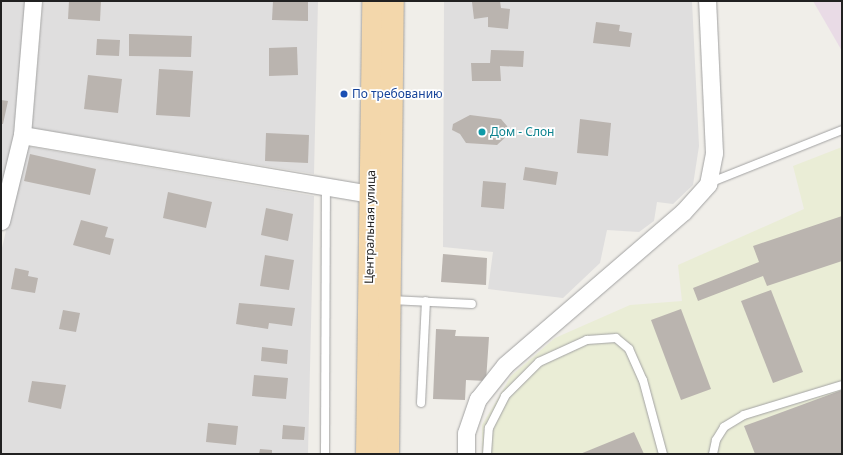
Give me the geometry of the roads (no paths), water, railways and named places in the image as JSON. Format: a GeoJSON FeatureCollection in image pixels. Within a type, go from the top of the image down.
{"type":"FeatureCollection","features":[{"type":"Feature","properties":{"kind":"main road","name":"Центральная улица"},"geometry":{"type":"LineString","coordinates":[[367,454],[373,1]]}},
{"type":"Feature","properties":{"kind":"main road","name":"Центральная улица"},"geometry":{"type":"LineString","coordinates":[[388,454],[393,1]]}},
{"type":"Feature","properties":{"kind":"street"},"geometry":{"type":"LineString","coordinates":[[1,221],[22,135],[33,1]]}},
{"type":"Feature","properties":{"kind":"street"},"geometry":{"type":"LineString","coordinates":[[466,454],[466,434],[478,399],[505,365],[683,212],[708,184],[714,153],[707,1]]}},
{"type":"Feature","properties":{"kind":"street"},"geometry":{"type":"LineString","coordinates":[[22,135],[370,194]]}},
{"type":"Feature","properties":{"kind":"lane"},"geometry":{"type":"LineString","coordinates":[[708,184],[842,130]]}},
{"type":"Feature","properties":{"kind":"lane"},"geometry":{"type":"LineString","coordinates":[[325,454],[326,186]]}},
{"type":"Feature","properties":{"kind":"lane"},"geometry":{"type":"LineString","coordinates":[[390,300],[472,304]]}},
{"type":"Feature","properties":{"kind":"lane"},"geometry":{"type":"LineString","coordinates":[[421,403],[426,301]]}},
{"type":"Feature","properties":{"kind":"lane"},"geometry":{"type":"LineString","coordinates":[[487,454],[489,428],[506,396],[539,362],[587,340],[616,338],[629,349],[643,380],[663,454]]}},
{"type":"Feature","properties":{"kind":"lane"},"geometry":{"type":"LineString","coordinates":[[714,454],[716,440],[724,427],[744,415],[842,385]]}},
{"type":"Feature","properties":{"kind":"place","name":"По требованию"},"geometry":{"type":"Point","coordinates":[344,94]}},
{"type":"Feature","properties":{"kind":"place","name":"Дом - Слон"},"geometry":{"type":"Point","coordinates":[482,132]}}]}
